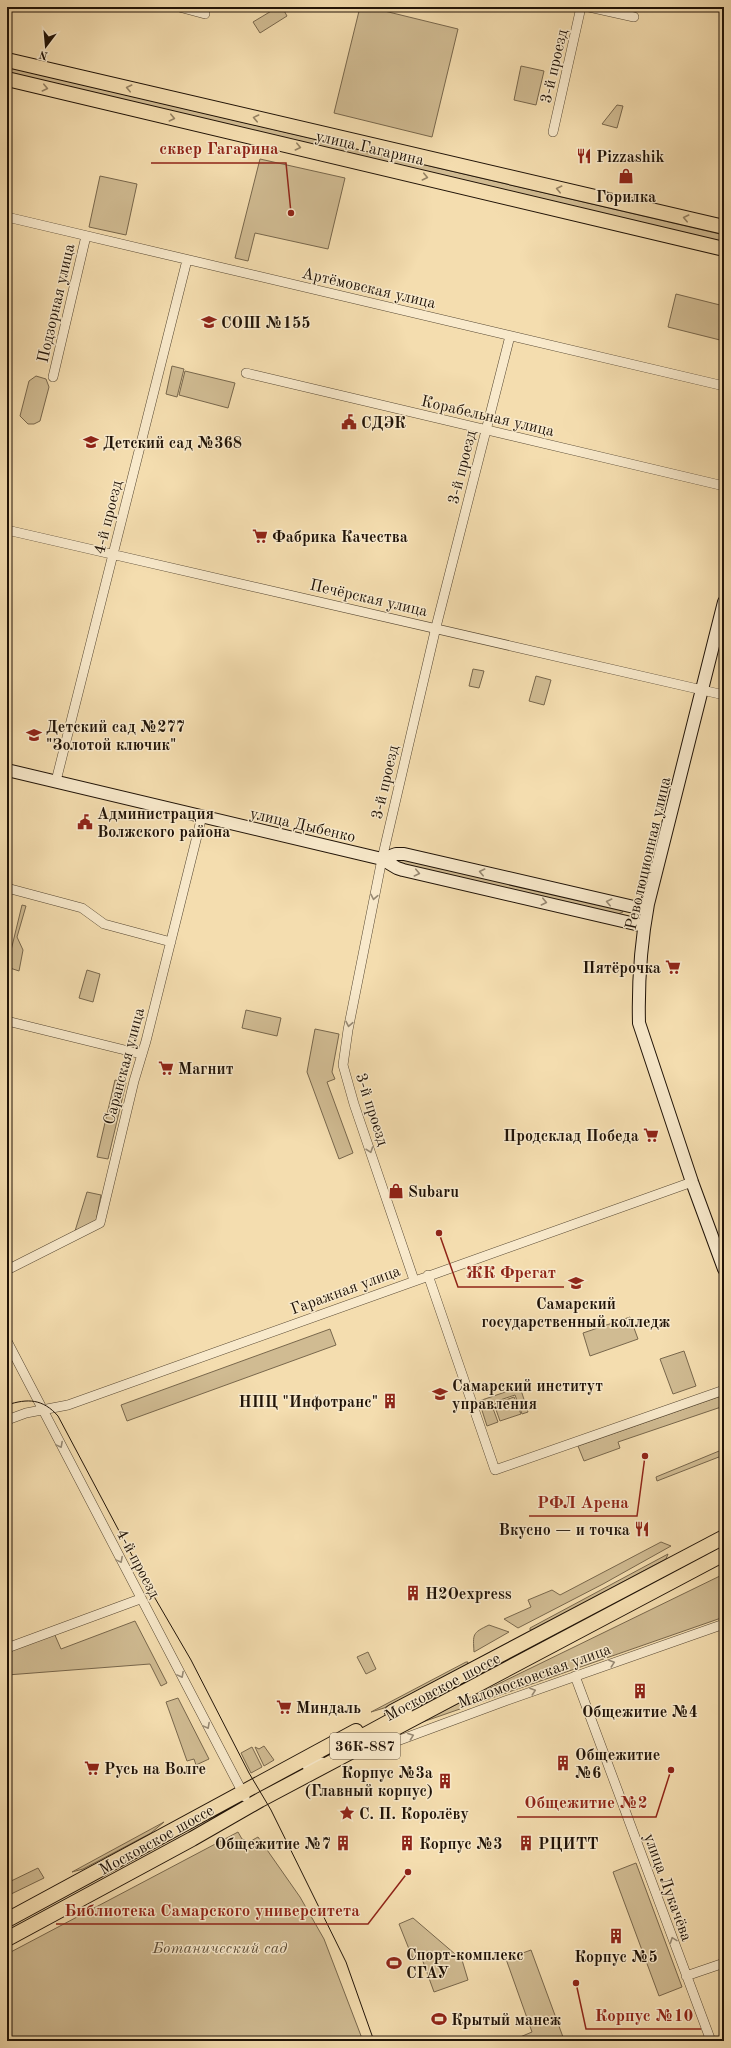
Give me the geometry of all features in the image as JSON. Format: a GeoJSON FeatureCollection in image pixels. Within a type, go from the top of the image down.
{"type":"FeatureCollection","features":[{"type":"Feature","properties":{"kind":"main road","name":"улица Гагарина"},"geometry":{"type":"LineString","coordinates":[[7,60],[724,227]]}},
{"type":"Feature","properties":{"kind":"main road","name":"улица Гагарина"},"geometry":{"type":"LineString","coordinates":[[7,79],[724,249]]}},
{"type":"Feature","properties":{"kind":"main road","name":"Революционная улица"},"geometry":{"type":"LineString","coordinates":[[724,602],[647,910],[644,926],[639,1023],[692,1182],[724,1269]]}},
{"type":"Feature","properties":{"kind":"main road","name":"улица Дыбенко"},"geometry":{"type":"LineString","coordinates":[[7,770],[382,858],[403,870],[644,926]]}},
{"type":"Feature","properties":{"kind":"main road","name":"улица Дыбенко"},"geometry":{"type":"LineString","coordinates":[[382,858],[396,854],[404,854],[647,910]]}},
{"type":"Feature","properties":{"kind":"main road","name":"Московское шоссе"},"geometry":{"type":"LineString","coordinates":[[7,1920],[246,1799],[532,1638],[724,1537]]}},
{"type":"Feature","properties":{"kind":"main road","name":"Московское шоссе"},"geometry":{"type":"LineString","coordinates":[[7,1929],[307,1766],[724,1545]]}},
{"type":"Feature","properties":{"kind":"main road","name":"Московское шоссе"},"geometry":{"type":"LineString","coordinates":[[7,1939],[192,1839],[246,1799],[347,1756],[724,1554]]}},
{"type":"Feature","properties":{"kind":"street"},"geometry":{"type":"LineString","coordinates":[[178,7],[205,14]]}},
{"type":"Feature","properties":{"kind":"street","name":"3-й проезд"},"geometry":{"type":"LineString","coordinates":[[553,132],[581,7]]}},
{"type":"Feature","properties":{"kind":"street"},"geometry":{"type":"LineString","coordinates":[[589,7],[634,17]]}},
{"type":"Feature","properties":{"kind":"street","name":"Артёмовская улица"},"geometry":{"type":"LineString","coordinates":[[7,217],[724,386]]}},
{"type":"Feature","properties":{"kind":"street","name":"Подзорная улица"},"geometry":{"type":"LineString","coordinates":[[53,377],[86,236]]}},
{"type":"Feature","properties":{"kind":"street","name":"4-й проезд"},"geometry":{"type":"LineString","coordinates":[[56,781],[187,260]]}},
{"type":"Feature","properties":{"kind":"street","name":"3-й проезд"},"geometry":{"type":"LineString","coordinates":[[414,1280],[354,1104],[343,1065],[348,1030],[382,858],[436,627],[510,336]]}},
{"type":"Feature","properties":{"kind":"street","name":"Корабельная улица"},"geometry":{"type":"LineString","coordinates":[[246,373],[724,486]]}},
{"type":"Feature","properties":{"kind":"street","name":"Печёрская улица"},"geometry":{"type":"LineString","coordinates":[[7,530],[436,627],[724,695]]}},
{"type":"Feature","properties":{"kind":"street","name":"Саранская улица"},"geometry":{"type":"LineString","coordinates":[[7,1270],[100,1223],[141,1054],[171,942],[202,816]]}},
{"type":"Feature","properties":{"kind":"street"},"geometry":{"type":"LineString","coordinates":[[7,888],[82,908],[104,924],[171,942]]}},
{"type":"Feature","properties":{"kind":"street"},"geometry":{"type":"LineString","coordinates":[[7,1021],[141,1054]]}},
{"type":"Feature","properties":{"kind":"street","name":"Гаражная улица"},"geometry":{"type":"LineString","coordinates":[[7,1420],[68,1405],[414,1280],[692,1182]]}},
{"type":"Feature","properties":{"kind":"street"},"geometry":{"type":"LineString","coordinates":[[428,1275],[495,1470],[724,1390]]}},
{"type":"Feature","properties":{"kind":"street","name":"4-й проезд"},"geometry":{"type":"LineString","coordinates":[[7,1341],[140,1599],[246,1799]]}},
{"type":"Feature","properties":{"kind":"street"},"geometry":{"type":"LineString","coordinates":[[7,1648],[140,1599]]}},
{"type":"Feature","properties":{"kind":"street","name":"Маломосковская улица"},"geometry":{"type":"LineString","coordinates":[[307,1766],[389,1744],[575,1676],[724,1624]]}},
{"type":"Feature","properties":{"kind":"street","name":"улица Лукачёва"},"geometry":{"type":"LineString","coordinates":[[575,1676],[686,1976],[712,2041]]}},
{"type":"Feature","properties":{"kind":"street"},"geometry":{"type":"LineString","coordinates":[[686,1976],[724,1963]]}},
{"type":"Feature","properties":{"kind":"green space"},"geometry":{"type":"Polygon","coordinates":[[[278,7],[282,7],[287,16],[260,33],[253,22],[278,7]]]}},
{"type":"Feature","properties":{"kind":"green space"},"geometry":{"type":"Polygon","coordinates":[[[360,7],[368,7],[458,29],[432,137],[334,113],[360,7]]]}},
{"type":"Feature","properties":{"kind":"green space"},"geometry":{"type":"Polygon","coordinates":[[[521,66],[544,71],[536,105],[514,100],[521,66]]]}},
{"type":"Feature","properties":{"kind":"green space"},"geometry":{"type":"Polygon","coordinates":[[[7,67],[724,235],[724,242],[7,73],[7,67]]]}},
{"type":"Feature","properties":{"kind":"green space"},"geometry":{"type":"Polygon","coordinates":[[[617,105],[623,106],[617,128],[602,124],[617,105]]]}},
{"type":"Feature","properties":{"kind":"green space"},"geometry":{"type":"Polygon","coordinates":[[[260,159],[345,178],[328,249],[255,233],[248,261],[235,258],[260,159]]]}},
{"type":"Feature","properties":{"kind":"green space"},"geometry":{"type":"Polygon","coordinates":[[[100,176],[137,184],[126,235],[89,227],[100,176]]]}},
{"type":"Feature","properties":{"kind":"green space"},"geometry":{"type":"Polygon","coordinates":[[[676,294],[724,306],[724,341],[668,327],[676,294]]]}},
{"type":"Feature","properties":{"kind":"green space"},"geometry":{"type":"Polygon","coordinates":[[[172,366],[184,369],[177,397],[166,394],[172,366]]]}},
{"type":"Feature","properties":{"kind":"green space"},"geometry":{"type":"Polygon","coordinates":[[[185,371],[235,383],[228,408],[179,395],[185,371]]]}},
{"type":"Feature","properties":{"kind":"green space"},"geometry":{"type":"Polygon","coordinates":[[[36,376],[46,379],[49,387],[40,421],[34,424],[28,424],[20,416],[29,381],[36,376]]]}},
{"type":"Feature","properties":{"kind":"green space"},"geometry":{"type":"Polygon","coordinates":[[[473,669],[484,671],[479,688],[469,686],[473,669]]]}},
{"type":"Feature","properties":{"kind":"green space"},"geometry":{"type":"Polygon","coordinates":[[[536,676],[551,680],[544,705],[529,701],[536,676]]]}},
{"type":"Feature","properties":{"kind":"green space"},"geometry":{"type":"Polygon","coordinates":[[[398,858],[622,910],[623,912],[618,914],[397,863],[398,858]]]}},
{"type":"Feature","properties":{"kind":"green space"},"geometry":{"type":"Polygon","coordinates":[[[22,905],[26,906],[17,937],[23,950],[19,971],[7,967],[22,905]]]}},
{"type":"Feature","properties":{"kind":"green space"},"geometry":{"type":"Polygon","coordinates":[[[87,970],[100,974],[93,1002],[79,998],[87,970]]]}},
{"type":"Feature","properties":{"kind":"green space"},"geometry":{"type":"Polygon","coordinates":[[[246,1010],[281,1018],[277,1036],[242,1028],[246,1010]]]}},
{"type":"Feature","properties":{"kind":"green space"},"geometry":{"type":"Polygon","coordinates":[[[315,1029],[339,1034],[332,1072],[335,1079],[327,1082],[353,1153],[339,1159],[307,1072],[315,1029]]]}},
{"type":"Feature","properties":{"kind":"green space"},"geometry":{"type":"Polygon","coordinates":[[[115,1080],[126,1083],[108,1159],[97,1157],[115,1080]]]}},
{"type":"Feature","properties":{"kind":"green space"},"geometry":{"type":"Polygon","coordinates":[[[87,1192],[101,1195],[96,1221],[75,1231],[87,1192]]]}},
{"type":"Feature","properties":{"kind":"green space"},"geometry":{"type":"Polygon","coordinates":[[[630,1317],[638,1339],[590,1356],[583,1333],[630,1317]]]}},
{"type":"Feature","properties":{"kind":"green space"},"geometry":{"type":"Polygon","coordinates":[[[330,1329],[336,1345],[127,1421],[121,1405],[330,1329]]]}},
{"type":"Feature","properties":{"kind":"green space"},"geometry":{"type":"Polygon","coordinates":[[[684,1351],[696,1386],[673,1394],[660,1359],[684,1351]]]}},
{"type":"Feature","properties":{"kind":"green space"},"geometry":{"type":"Polygon","coordinates":[[[520,1387],[528,1412],[522,1414],[515,1395],[491,1403],[498,1422],[487,1426],[479,1401],[520,1387]]]}},
{"type":"Feature","properties":{"kind":"green space"},"geometry":{"type":"Polygon","coordinates":[[[724,1395],[724,1406],[618,1442],[620,1448],[584,1461],[578,1446],[724,1395]]]}},
{"type":"Feature","properties":{"kind":"green space"},"geometry":{"type":"Polygon","coordinates":[[[514,1397],[521,1414],[500,1421],[494,1404],[514,1397]]]}},
{"type":"Feature","properties":{"kind":"green space"},"geometry":{"type":"Polygon","coordinates":[[[724,1449],[724,1455],[657,1481],[656,1477],[724,1449]]]}},
{"type":"Feature","properties":{"kind":"green space"},"geometry":{"type":"Polygon","coordinates":[[[661,1542],[671,1546],[603,1584],[518,1628],[504,1619],[531,1607],[528,1600],[552,1590],[560,1595],[661,1542]]]}},
{"type":"Feature","properties":{"kind":"green space"},"geometry":{"type":"Polygon","coordinates":[[[668,1554],[666,1559],[533,1630],[530,1630],[530,1628],[668,1554]]]}},
{"type":"Feature","properties":{"kind":"green space"},"geometry":{"type":"Polygon","coordinates":[[[724,1574],[724,1617],[414,1725],[724,1574]]]}},
{"type":"Feature","properties":{"kind":"green space"},"geometry":{"type":"Polygon","coordinates":[[[135,1621],[167,1683],[161,1686],[150,1664],[7,1675],[7,1651],[54,1633],[61,1649],[135,1621]]]}},
{"type":"Feature","properties":{"kind":"green space"},"geometry":{"type":"Polygon","coordinates":[[[489,1625],[509,1632],[474,1652],[475,1635],[479,1630],[489,1625]]]}},
{"type":"Feature","properties":{"kind":"green space"},"geometry":{"type":"Polygon","coordinates":[[[368,1652],[376,1669],[366,1674],[357,1657],[368,1652]]]}},
{"type":"Feature","properties":{"kind":"green space"},"geometry":{"type":"Polygon","coordinates":[[[468,1662],[467,1665],[384,1708],[371,1712],[468,1662]]]}},
{"type":"Feature","properties":{"kind":"green space"},"geometry":{"type":"Polygon","coordinates":[[[178,1698],[209,1759],[196,1765],[194,1759],[187,1761],[166,1702],[178,1698]]]}},
{"type":"Feature","properties":{"kind":"green space"},"geometry":{"type":"Polygon","coordinates":[[[264,1746],[274,1760],[264,1766],[255,1747],[259,1749],[264,1746]]]}},
{"type":"Feature","properties":{"kind":"green space"},"geometry":{"type":"Polygon","coordinates":[[[252,1747],[262,1767],[251,1773],[241,1753],[252,1747]]]}},
{"type":"Feature","properties":{"kind":"green space"},"geometry":{"type":"Polygon","coordinates":[[[164,1822],[151,1833],[83,1869],[72,1872],[164,1822]]]}},
{"type":"Feature","properties":{"kind":"green space","name":"Ботанический сад"},"geometry":{"type":"Polygon","coordinates":[[[238,1832],[242,1839],[249,1842],[258,1837],[300,1897],[324,1939],[363,2041],[7,2041],[7,1954],[238,1832]]]}},
{"type":"Feature","properties":{"kind":"green space"},"geometry":{"type":"Polygon","coordinates":[[[636,1863],[682,1987],[659,1996],[613,1872],[636,1863]]]}},
{"type":"Feature","properties":{"kind":"green space"},"geometry":{"type":"Polygon","coordinates":[[[38,1868],[44,1878],[7,1896],[7,1883],[38,1868]]]}},
{"type":"Feature","properties":{"kind":"green space"},"geometry":{"type":"Polygon","coordinates":[[[413,1918],[462,1960],[468,1980],[434,1992],[421,1956],[413,1959],[399,1924],[413,1918]]]}},
{"type":"Feature","properties":{"kind":"green space"},"geometry":{"type":"Polygon","coordinates":[[[531,1950],[563,2037],[551,2041],[513,2040],[532,2032],[506,1959],[531,1950]]]}},
{"type":"Feature","properties":{"kind":"tram line"},"geometry":{"type":"LineString","coordinates":[[7,1405],[22,1401],[41,1403],[47,1406],[58,1416],[152,1593],[191,1660],[249,1773],[271,1810],[346,1962],[374,2041]]}},
{"type":"Feature","properties":{"kind":"place","name":"Pizzashik"},"geometry":{"type":"Point","coordinates":[584,156]}},
{"type":"Feature","properties":{"kind":"place","name":"Горилка"},"geometry":{"type":"Point","coordinates":[626,176]}},
{"type":"Feature","properties":{"kind":"place","name":"сквер Гагарина"},"geometry":{"type":"Point","coordinates":[291,213]}},
{"type":"Feature","properties":{"kind":"place","name":"СОШ №155"},"geometry":{"type":"Point","coordinates":[209,322]}},
{"type":"Feature","properties":{"kind":"place","name":"СДЭК"},"geometry":{"type":"Point","coordinates":[349,422]}},
{"type":"Feature","properties":{"kind":"place","name":"Детский сад №368"},"geometry":{"type":"Point","coordinates":[91,442]}},
{"type":"Feature","properties":{"kind":"place","name":"Фабрика Качества"},"geometry":{"type":"Point","coordinates":[260,536]}},
{"type":"Feature","properties":{"kind":"place","name":"Детский сад №277 \"Золотой ключик\""},"geometry":{"type":"Point","coordinates":[34,735]}},
{"type":"Feature","properties":{"kind":"place","name":"Администрация Волжского района"},"geometry":{"type":"Point","coordinates":[85,822]}},
{"type":"Feature","properties":{"kind":"place","name":"Пятёрочка"},"geometry":{"type":"Point","coordinates":[673,967]}},
{"type":"Feature","properties":{"kind":"place","name":"Магнит"},"geometry":{"type":"Point","coordinates":[166,1068]}},
{"type":"Feature","properties":{"kind":"place","name":"Продсклад Победа"},"geometry":{"type":"Point","coordinates":[651,1135]}},
{"type":"Feature","properties":{"kind":"place","name":"Subaru"},"geometry":{"type":"Point","coordinates":[396,1191]}},
{"type":"Feature","properties":{"kind":"place","name":"ЖК Фрегат"},"geometry":{"type":"Point","coordinates":[439,1233]}},
{"type":"Feature","properties":{"kind":"place","name":"Самарский государственный колледж"},"geometry":{"type":"Point","coordinates":[576,1283]}},
{"type":"Feature","properties":{"kind":"place","name":"Самарский институт управления"},"geometry":{"type":"Point","coordinates":[440,1394]}},
{"type":"Feature","properties":{"kind":"place","name":"НПЦ \"Инфотранс\""},"geometry":{"type":"Point","coordinates":[390,1401]}},
{"type":"Feature","properties":{"kind":"place","name":"РФЛ Арена"},"geometry":{"type":"Point","coordinates":[645,1456]}},
{"type":"Feature","properties":{"kind":"place","name":"Вкусно — и точка"},"geometry":{"type":"Point","coordinates":[642,1529]}},
{"type":"Feature","properties":{"kind":"place","name":"H2Oexpress"},"geometry":{"type":"Point","coordinates":[413,1593]}},
{"type":"Feature","properties":{"kind":"place","name":"Общежитие №4"},"geometry":{"type":"Point","coordinates":[640,1691]}},
{"type":"Feature","properties":{"kind":"place","name":"Миндаль"},"geometry":{"type":"Point","coordinates":[284,1707]}},
{"type":"Feature","properties":{"kind":"place","name":"Общежитие №6"},"geometry":{"type":"Point","coordinates":[563,1763]}},
{"type":"Feature","properties":{"kind":"place","name":"Русь на Волге"},"geometry":{"type":"Point","coordinates":[92,1768]}},
{"type":"Feature","properties":{"kind":"place","name":"Общежитие №2"},"geometry":{"type":"Point","coordinates":[671,1770]}},
{"type":"Feature","properties":{"kind":"place","name":"Корпус №3a (Главный корпус)"},"geometry":{"type":"Point","coordinates":[445,1781]}},
{"type":"Feature","properties":{"kind":"place","name":"С. П. Королёву"},"geometry":{"type":"Point","coordinates":[347,1813]}},
{"type":"Feature","properties":{"kind":"place","name":"Общежитие №7"},"geometry":{"type":"Point","coordinates":[343,1843]}},
{"type":"Feature","properties":{"kind":"place","name":"Корпус №3"},"geometry":{"type":"Point","coordinates":[407,1843]}},
{"type":"Feature","properties":{"kind":"place","name":"РЦИТТ"},"geometry":{"type":"Point","coordinates":[526,1843]}},
{"type":"Feature","properties":{"kind":"place","name":"Библиотека Самарского университета"},"geometry":{"type":"Point","coordinates":[408,1872]}},
{"type":"Feature","properties":{"kind":"place","name":"Корпус №5"},"geometry":{"type":"Point","coordinates":[616,1936]}},
{"type":"Feature","properties":{"kind":"place","name":"Спорт-комплекс СГАУ"},"geometry":{"type":"Point","coordinates":[394,1963]}},
{"type":"Feature","properties":{"kind":"place","name":"Корпус №10"},"geometry":{"type":"Point","coordinates":[576,1983]}},
{"type":"Feature","properties":{"kind":"place","name":"Крытый манеж"},"geometry":{"type":"Point","coordinates":[439,2019]}}]}
